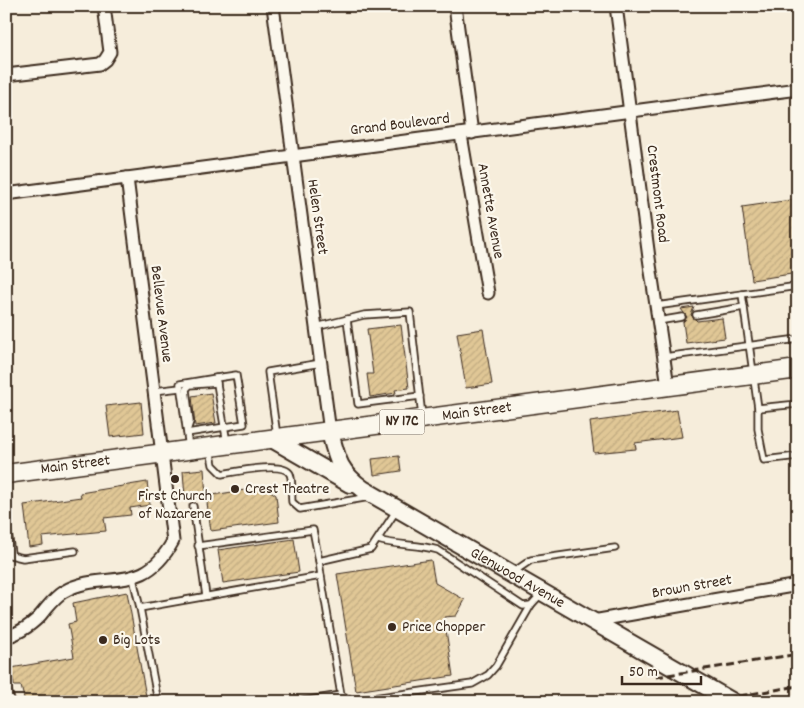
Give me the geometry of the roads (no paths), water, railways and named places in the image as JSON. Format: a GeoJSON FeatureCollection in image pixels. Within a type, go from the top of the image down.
{"type":"FeatureCollection","features":[{"type":"Feature","properties":{"kind":"main road","name":"Main Street"},"geometry":{"type":"LineString","coordinates":[[6,474],[162,453],[187,438],[219,446],[798,369]]}},
{"type":"Feature","properties":{"kind":"street"},"geometry":{"type":"LineString","coordinates":[[6,76],[100,64],[110,52],[104,6]]}},
{"type":"Feature","properties":{"kind":"street","name":"Helen Street"},"geometry":{"type":"LineString","coordinates":[[273,6],[330,432]]}},
{"type":"Feature","properties":{"kind":"street","name":"Annette Avenue"},"geometry":{"type":"LineString","coordinates":[[456,6],[467,134],[488,292]]}},
{"type":"Feature","properties":{"kind":"street","name":"Crestmont Road"},"geometry":{"type":"LineString","coordinates":[[616,6],[668,386]]}},
{"type":"Feature","properties":{"kind":"street","name":"Grand Boulevard"},"geometry":{"type":"LineString","coordinates":[[6,194],[293,154],[467,134],[798,89]]}},
{"type":"Feature","properties":{"kind":"street","name":"Bellevue Avenue"},"geometry":{"type":"LineString","coordinates":[[127,178],[173,541],[157,562],[133,578]]}},
{"type":"Feature","properties":{"kind":"street","name":"Glenwood Avenue"},"geometry":{"type":"LineString","coordinates":[[330,432],[340,468],[346,476],[369,493],[733,702]]}},
{"type":"Feature","properties":{"kind":"street"},"geometry":{"type":"LineString","coordinates":[[275,439],[333,476],[369,493]]}},
{"type":"Feature","properties":{"kind":"street"},"geometry":{"type":"LineString","coordinates":[[6,637],[22,630],[43,613],[61,593],[76,586],[133,578]]}},
{"type":"Feature","properties":{"kind":"street","name":"Brown Street"},"geometry":{"type":"LineString","coordinates":[[593,621],[798,585]]}},
{"type":"Feature","properties":{"kind":"lane"},"geometry":{"type":"LineString","coordinates":[[656,306],[798,286]]}},
{"type":"Feature","properties":{"kind":"lane"},"geometry":{"type":"LineString","coordinates":[[742,294],[758,408],[758,429],[764,460],[798,456]]}},
{"type":"Feature","properties":{"kind":"lane"},"geometry":{"type":"LineString","coordinates":[[696,315],[744,307]]}},
{"type":"Feature","properties":{"kind":"lane"},"geometry":{"type":"LineString","coordinates":[[316,327],[364,315],[410,312],[422,419]]}},
{"type":"Feature","properties":{"kind":"lane"},"geometry":{"type":"LineString","coordinates":[[658,321],[682,317]]}},
{"type":"Feature","properties":{"kind":"lane"},"geometry":{"type":"LineString","coordinates":[[348,319],[358,404],[420,396]]}},
{"type":"Feature","properties":{"kind":"lane"},"geometry":{"type":"LineString","coordinates":[[664,357],[798,339]]}},
{"type":"Feature","properties":{"kind":"lane"},"geometry":{"type":"LineString","coordinates":[[275,439],[268,372],[321,363]]}},
{"type":"Feature","properties":{"kind":"lane"},"geometry":{"type":"LineString","coordinates":[[236,375],[244,424],[224,427],[187,438],[190,422],[186,390],[190,385],[236,375]]}},
{"type":"Feature","properties":{"kind":"lane"},"geometry":{"type":"LineString","coordinates":[[187,438],[180,384],[217,380]]}},
{"type":"Feature","properties":{"kind":"lane"},"geometry":{"type":"LineString","coordinates":[[217,380],[224,427],[213,466],[222,474],[273,468],[287,470],[290,475],[292,502],[300,509],[369,493]]}},
{"type":"Feature","properties":{"kind":"lane"},"geometry":{"type":"LineString","coordinates":[[154,390],[180,388]]}},
{"type":"Feature","properties":{"kind":"lane"},"geometry":{"type":"LineString","coordinates":[[758,408],[798,406]]}},
{"type":"Feature","properties":{"kind":"lane"},"geometry":{"type":"LineString","coordinates":[[193,506],[206,596]]}},
{"type":"Feature","properties":{"kind":"lane"},"geometry":{"type":"LineString","coordinates":[[319,561],[371,549],[397,509]]}},
{"type":"Feature","properties":{"kind":"lane"},"geometry":{"type":"LineString","coordinates":[[6,519],[8,553],[23,558],[75,551]]}},
{"type":"Feature","properties":{"kind":"lane"},"geometry":{"type":"LineString","coordinates":[[198,546],[314,530],[341,695]]}},
{"type":"Feature","properties":{"kind":"lane"},"geometry":{"type":"LineString","coordinates":[[378,540],[393,545],[422,546],[438,550],[514,602],[523,606],[531,605]]}},
{"type":"Feature","properties":{"kind":"lane"},"geometry":{"type":"LineString","coordinates":[[510,574],[531,560],[614,548]]}},
{"type":"Feature","properties":{"kind":"lane"},"geometry":{"type":"LineString","coordinates":[[140,608],[322,576]]}},
{"type":"Feature","properties":{"kind":"lane"},"geometry":{"type":"LineString","coordinates":[[133,578],[158,702]]}},
{"type":"Feature","properties":{"kind":"lane"},"geometry":{"type":"LineString","coordinates":[[296,702],[341,695],[352,701],[472,684],[488,675],[496,666],[531,605],[543,592]]}},
{"type":"Feature","properties":{"kind":"lane"},"geometry":{"type":"LineString","coordinates":[[6,686],[12,702]]}},
{"type":"Feature","properties":{"kind":"railway"},"geometry":{"type":"LineString","coordinates":[[656,677],[798,654]]}},
{"type":"Feature","properties":{"kind":"railway"},"geometry":{"type":"LineString","coordinates":[[704,702],[798,686]]}},
{"type":"Feature","properties":{"kind":"place","name":"First Church of Nazarene"},"geometry":{"type":"Point","coordinates":[175,479]}},
{"type":"Feature","properties":{"kind":"place","name":"Crest Theatre"},"geometry":{"type":"Point","coordinates":[235,489]}},
{"type":"Feature","properties":{"kind":"place","name":"Price Chopper"},"geometry":{"type":"Point","coordinates":[392,627]}},
{"type":"Feature","properties":{"kind":"place","name":"Big Lots"},"geometry":{"type":"Point","coordinates":[103,640]}}]}
